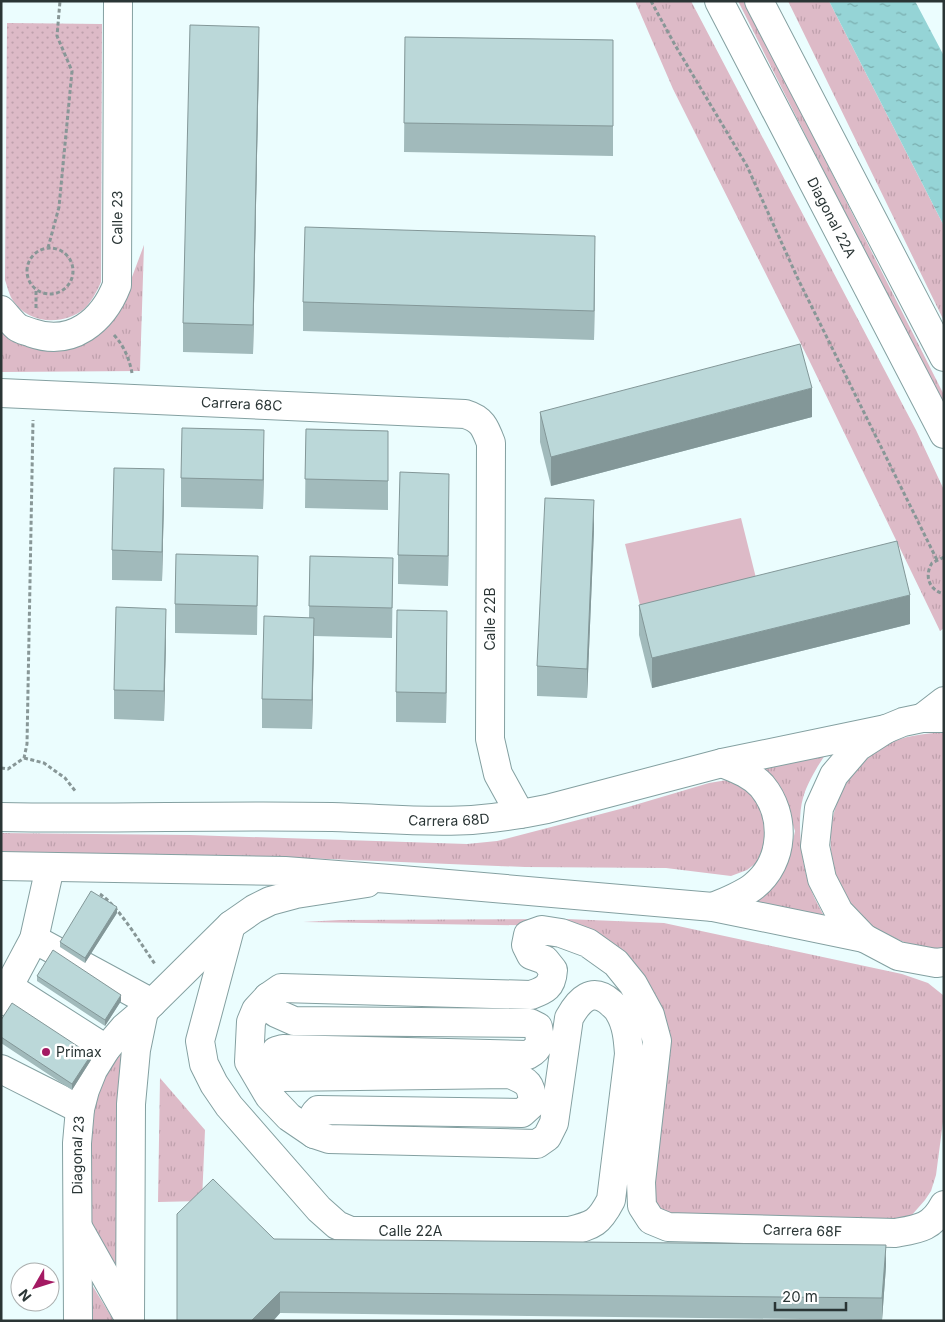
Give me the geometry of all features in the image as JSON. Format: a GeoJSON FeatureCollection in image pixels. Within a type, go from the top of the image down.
{"type":"FeatureCollection","features":[{"type":"Feature","properties":{"kind":"street","name":"Calle 23"},"geometry":{"type":"LineString","coordinates":[[1,310],[18,328],[35,334],[56,337],[69,335],[98,318],[111,302],[117,285],[118,1]]}},
{"type":"Feature","properties":{"kind":"street","name":"Diagonal 22A"},"geometry":{"type":"LineString","coordinates":[[719,1],[944,434]]}},
{"type":"Feature","properties":{"kind":"street"},"geometry":{"type":"LineString","coordinates":[[759,1],[944,357]]}},
{"type":"Feature","properties":{"kind":"street","name":"Carrera 68C"},"geometry":{"type":"LineString","coordinates":[[1,393],[465,414],[480,420]]}},
{"type":"Feature","properties":{"kind":"street","name":"Calle 22B"},"geometry":{"type":"LineString","coordinates":[[480,420],[491,443],[490,739],[498,774],[520,814]]}},
{"type":"Feature","properties":{"kind":"street"},"geometry":{"type":"LineString","coordinates":[[864,938],[839,912],[822,879],[815,846],[819,808],[834,775],[858,747],[886,729],[903,722],[933,718],[944,701]]}},
{"type":"Feature","properties":{"kind":"street","name":"Carrera 68D"},"geometry":{"type":"LineString","coordinates":[[1,817],[82,819],[332,817],[428,821],[473,820],[547,809],[722,763],[886,729]]}},
{"type":"Feature","properties":{"kind":"street"},"geometry":{"type":"LineString","coordinates":[[714,907],[754,886],[769,869],[778,848],[779,826],[773,804],[761,785],[744,771],[722,763]]}},
{"type":"Feature","properties":{"kind":"street"},"geometry":{"type":"LineString","coordinates":[[1,866],[285,871],[714,907],[864,938],[898,956],[942,967]]}},
{"type":"Feature","properties":{"kind":"street"},"geometry":{"type":"LineString","coordinates":[[50,867],[34,939],[5,994],[67,1023],[106,1049]]}},
{"type":"Feature","properties":{"kind":"street","name":"Diagonal 23"},"geometry":{"type":"LineString","coordinates":[[78,1321],[77,1142],[80,1109],[93,1070],[106,1049],[124,1028],[231,925],[254,909],[270,901],[296,894],[390,879]]}},
{"type":"Feature","properties":{"kind":"street","name":"Calle 22A"},"geometry":{"type":"LineString","coordinates":[[231,925],[200,1041],[204,1064],[214,1084],[229,1106],[319,1209],[337,1224],[352,1231],[569,1231],[589,1226],[603,1216],[611,1200],[629,1054],[627,1033],[619,1011],[603,996],[592,995],[577,1004],[569,1018],[554,1123],[547,1137],[537,1144],[329,1139],[314,1134]]}},
{"type":"Feature","properties":{"kind":"street","name":"Carrera 68F"},"geometry":{"type":"LineString","coordinates":[[268,997],[281,988],[531,995],[544,990],[552,980],[553,970],[544,960],[531,955],[526,945],[528,935],[542,930],[561,933],[588,943],[616,963],[633,984],[650,1015],[657,1041],[641,1182],[642,1206],[651,1220],[668,1227],[894,1233],[920,1228],[938,1216],[944,1205]]}},
{"type":"Feature","properties":{"kind":"street"},"geometry":{"type":"LineString","coordinates":[[34,939],[96,978],[155,1000],[136,1050],[131,1104],[130,1320]]}},
{"type":"Feature","properties":{"kind":"street"},"geometry":{"type":"LineString","coordinates":[[268,997],[276,1013],[294,1021],[530,1023],[538,1027],[541,1039],[535,1051],[528,1055],[283,1049],[276,1051],[272,1065],[275,1073],[282,1077],[510,1074],[524,1081],[531,1088],[533,1103],[522,1112],[318,1110],[313,1115],[312,1120],[314,1134],[289,1118],[268,1096],[249,1062],[251,1022],[256,1010],[268,997]]}},
{"type":"Feature","properties":{"kind":"street"},"geometry":{"type":"LineString","coordinates":[[1,1068],[33,1075],[80,1109]]}},
{"type":"Feature","properties":{"kind":"street"},"geometry":{"type":"LineString","coordinates":[[241,1120],[268,1096]]}},
{"type":"Feature","properties":{"kind":"street"},"geometry":{"type":"LineString","coordinates":[[78,1228],[130,1320]]}},
{"type":"Feature","properties":{"kind":"path"},"geometry":{"type":"LineString","coordinates":[[48,248],[59,207],[72,71],[57,36],[60,1]]}},
{"type":"Feature","properties":{"kind":"path"},"geometry":{"type":"LineString","coordinates":[[651,1],[747,166],[798,278],[937,560]]}},
{"type":"Feature","properties":{"kind":"path"},"geometry":{"type":"LineString","coordinates":[[48,248],[55,249],[67,256],[71,262],[72,277],[64,289],[51,294],[36,289],[30,283],[28,276],[29,261],[34,254],[48,248]]}},
{"type":"Feature","properties":{"kind":"path"},"geometry":{"type":"LineString","coordinates":[[35,334],[36,289]]}},
{"type":"Feature","properties":{"kind":"path"},"geometry":{"type":"LineString","coordinates":[[98,318],[119,340],[129,357],[133,375],[131,399]]}},
{"type":"Feature","properties":{"kind":"path"},"geometry":{"type":"LineString","coordinates":[[1,768],[8,769],[24,758],[27,744],[34,394]]}},
{"type":"Feature","properties":{"kind":"path"},"geometry":{"type":"LineString","coordinates":[[944,557],[937,560],[929,569],[928,581],[935,591],[944,594]]}},
{"type":"Feature","properties":{"kind":"path"},"geometry":{"type":"LineString","coordinates":[[24,758],[44,763],[65,778],[76,791],[82,819]]}},
{"type":"Feature","properties":{"kind":"path"},"geometry":{"type":"LineString","coordinates":[[80,867],[80,877],[86,885],[105,898],[125,922],[155,1000]]}},
{"type":"Feature","properties":{"kind":"green space"},"geometry":{"type":"Polygon","coordinates":[[[635,1],[691,1],[916,430],[944,490],[944,628],[940,631],[809,360],[673,89],[635,1]]]}},
{"type":"Feature","properties":{"kind":"green space"},"geometry":{"type":"Polygon","coordinates":[[[738,1],[745,1],[944,395],[944,410],[738,1]]]}},
{"type":"Feature","properties":{"kind":"green space"},"geometry":{"type":"Polygon","coordinates":[[[788,1],[829,1],[944,226],[944,321],[788,1]]]}},
{"type":"Feature","properties":{"kind":"green space"},"geometry":{"type":"Polygon","coordinates":[[[7,23],[102,24],[101,282],[85,308],[76,314],[56,320],[36,318],[27,314],[11,297],[5,280],[7,23]]]}},
{"type":"Feature","properties":{"kind":"green space"},"geometry":{"type":"Polygon","coordinates":[[[144,245],[140,371],[2,372],[2,328],[19,341],[40,348],[126,293],[144,245]]]}},
{"type":"Feature","properties":{"kind":"green space"},"geometry":{"type":"Polygon","coordinates":[[[741,518],[756,578],[640,605],[625,544],[741,518]]]}},
{"type":"Feature","properties":{"kind":"green space"},"geometry":{"type":"Polygon","coordinates":[[[944,732],[944,948],[930,948],[902,941],[880,931],[863,919],[843,891],[835,871],[831,851],[831,830],[835,810],[842,791],[867,758],[899,739],[944,732]]]}},
{"type":"Feature","properties":{"kind":"green space"},"geometry":{"type":"Polygon","coordinates":[[[830,747],[805,791],[800,820],[805,871],[813,895],[824,916],[750,900],[790,855],[795,831],[784,798],[750,769],[830,747]]]}},
{"type":"Feature","properties":{"kind":"green space"},"geometry":{"type":"Polygon","coordinates":[[[733,779],[751,790],[772,817],[760,860],[747,870],[731,876],[666,868],[525,867],[255,856],[1,853],[1,833],[190,835],[467,844],[497,841],[628,807],[709,783],[733,779]]]}},
{"type":"Feature","properties":{"kind":"green space"},"geometry":{"type":"Polygon","coordinates":[[[566,919],[664,923],[902,974],[928,983],[943,995],[944,1114],[936,1175],[931,1191],[925,1200],[911,1216],[898,1220],[664,1217],[649,1198],[660,1020],[566,926],[303,922],[340,920],[566,919]]]}},
{"type":"Feature","properties":{"kind":"green space"},"geometry":{"type":"Polygon","coordinates":[[[130,1034],[117,1121],[116,1267],[88,1222],[91,1131],[97,1094],[109,1061],[130,1034]]]}},
{"type":"Feature","properties":{"kind":"green space"},"geometry":{"type":"Polygon","coordinates":[[[160,1078],[205,1130],[202,1201],[158,1202],[160,1078]]]}},
{"type":"Feature","properties":{"kind":"green space"},"geometry":{"type":"Polygon","coordinates":[[[92,1285],[114,1321],[91,1321],[92,1285]]]}},
{"type":"Feature","properties":{"kind":"water"},"geometry":{"type":"Polygon","coordinates":[[[829,1],[915,1],[944,56],[944,226],[829,1]]]}},
{"type":"Feature","properties":{"kind":"building"},"geometry":{"type":"Polygon","coordinates":[[[190,25],[259,27],[253,325],[183,323],[190,25]]]}},
{"type":"Feature","properties":{"kind":"building"},"geometry":{"type":"Polygon","coordinates":[[[405,37],[613,40],[613,126],[404,123],[405,37]]]}},
{"type":"Feature","properties":{"kind":"building"},"geometry":{"type":"Polygon","coordinates":[[[305,227],[595,236],[594,311],[303,302],[305,227]]]}},
{"type":"Feature","properties":{"kind":"building"},"geometry":{"type":"Polygon","coordinates":[[[800,344],[812,388],[551,457],[540,412],[800,344]]]}},
{"type":"Feature","properties":{"kind":"building"},"geometry":{"type":"Polygon","coordinates":[[[182,428],[264,430],[263,480],[181,478],[182,428]]]}},
{"type":"Feature","properties":{"kind":"building"},"geometry":{"type":"Polygon","coordinates":[[[306,429],[388,431],[388,481],[305,479],[306,429]]]}},
{"type":"Feature","properties":{"kind":"building"},"geometry":{"type":"Polygon","coordinates":[[[114,468],[164,469],[162,552],[112,550],[114,468]]]}},
{"type":"Feature","properties":{"kind":"building"},"geometry":{"type":"Polygon","coordinates":[[[400,472],[449,474],[448,556],[398,555],[400,472]]]}},
{"type":"Feature","properties":{"kind":"building"},"geometry":{"type":"Polygon","coordinates":[[[545,498],[594,500],[587,669],[537,666],[545,498]]]}},
{"type":"Feature","properties":{"kind":"building"},"geometry":{"type":"Polygon","coordinates":[[[897,541],[910,595],[652,658],[639,605],[897,541]]]}},
{"type":"Feature","properties":{"kind":"building"},"geometry":{"type":"Polygon","coordinates":[[[176,554],[258,556],[257,606],[175,604],[176,554]]]}},
{"type":"Feature","properties":{"kind":"building"},"geometry":{"type":"Polygon","coordinates":[[[310,556],[393,558],[392,608],[309,606],[310,556]]]}},
{"type":"Feature","properties":{"kind":"building"},"geometry":{"type":"Polygon","coordinates":[[[116,607],[166,609],[164,691],[114,690],[116,607]]]}},
{"type":"Feature","properties":{"kind":"building"},"geometry":{"type":"Polygon","coordinates":[[[397,610],[447,611],[446,693],[396,692],[397,610]]]}},
{"type":"Feature","properties":{"kind":"building"},"geometry":{"type":"Polygon","coordinates":[[[264,616],[314,618],[312,700],[262,699],[264,616]]]}},
{"type":"Feature","properties":{"kind":"building"},"geometry":{"type":"Polygon","coordinates":[[[91,891],[117,907],[85,958],[60,942],[91,891]]]}},
{"type":"Feature","properties":{"kind":"building","name":"Primax"},"geometry":{"type":"Polygon","coordinates":[[[53,950],[121,995],[105,1020],[37,976],[53,950]]]}},
{"type":"Feature","properties":{"kind":"building","name":"Primax"},"geometry":{"type":"Polygon","coordinates":[[[12,1003],[91,1055],[72,1084],[1,1037],[1,1020],[12,1003]]]}},
{"type":"Feature","properties":{"kind":"building"},"geometry":{"type":"Polygon","coordinates":[[[213,1179],[274,1239],[886,1245],[882,1298],[280,1292],[251,1321],[177,1321],[177,1214],[213,1179]]]}},
{"type":"Feature","properties":{"kind":"place","name":"Primax"},"geometry":{"type":"Point","coordinates":[46,1052]}}]}
